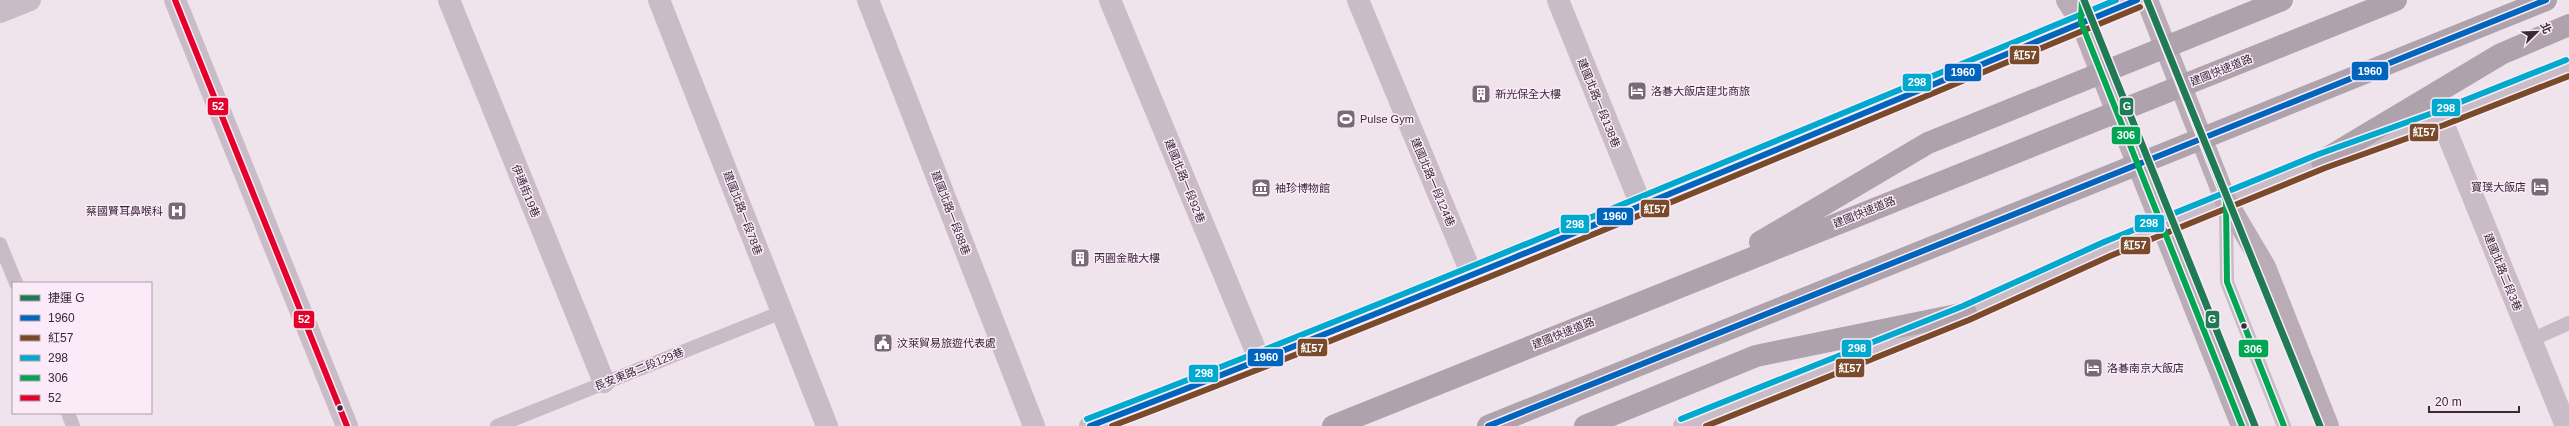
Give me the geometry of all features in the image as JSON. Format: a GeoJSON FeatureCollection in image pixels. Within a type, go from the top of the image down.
{"type":"FeatureCollection","features":[{"type":"Feature","properties":{"kind":"highway"},"geometry":{"type":"LineString","coordinates":[[1700,277],[1928,142],[2282,0]]}},
{"type":"Feature","properties":{"kind":"highway","name":"建國快速道路"},"geometry":{"type":"LineString","coordinates":[[1333,426],[1700,277],[2396,0]]}},
{"type":"Feature","properties":{"kind":"highway"},"geometry":{"type":"LineString","coordinates":[[1488,426],[2546,0]]}},
{"type":"Feature","properties":{"kind":"highway"},"geometry":{"type":"LineString","coordinates":[[2322,161],[2501,54],[2569,25]]}},
{"type":"Feature","properties":{"kind":"highway"},"geometry":{"type":"LineString","coordinates":[[1585,426],[1756,356],[1966,312]]}},
{"type":"Feature","properties":{"kind":"main road"},"geometry":{"type":"LineString","coordinates":[[2067,0],[2081,22],[2242,426]]}},
{"type":"Feature","properties":{"kind":"main road"},"geometry":{"type":"LineString","coordinates":[[2148,0],[2226,201],[2265,267],[2328,426]]}},
{"type":"Feature","properties":{"kind":"street"},"geometry":{"type":"LineString","coordinates":[[0,12],[30,0]]}},
{"type":"Feature","properties":{"kind":"street"},"geometry":{"type":"LineString","coordinates":[[175,0],[346,426]]}},
{"type":"Feature","properties":{"kind":"street","name":"伊通街19巷"},"geometry":{"type":"LineString","coordinates":[[448,0],[604,382]]}},
{"type":"Feature","properties":{"kind":"street","name":"建國北路一段78巷"},"geometry":{"type":"LineString","coordinates":[[659,0],[827,426]]}},
{"type":"Feature","properties":{"kind":"street","name":"建國北路一段88巷"},"geometry":{"type":"LineString","coordinates":[[868,0],[1034,426]]}},
{"type":"Feature","properties":{"kind":"street","name":"建國北路一段92巷"},"geometry":{"type":"LineString","coordinates":[[1110,0],[1260,361]]}},
{"type":"Feature","properties":{"kind":"street","name":"建國北路一段124巷"},"geometry":{"type":"LineString","coordinates":[[1358,0],[1472,275]]}},
{"type":"Feature","properties":{"kind":"street","name":"建國北路一段138巷"},"geometry":{"type":"LineString","coordinates":[[1558,0],[1641,204]]}},
{"type":"Feature","properties":{"kind":"street"},"geometry":{"type":"LineString","coordinates":[[1090,426],[1260,361],[1472,275],[2137,0]]}},
{"type":"Feature","properties":{"kind":"street"},"geometry":{"type":"LineString","coordinates":[[1696,424],[1966,312],[2163,226],[2322,161],[2441,118],[2569,68]]}},
{"type":"Feature","properties":{"kind":"street","name":"建國北路二段3巷"},"geometry":{"type":"LineString","coordinates":[[2441,118],[2566,426]]}},
{"type":"Feature","properties":{"kind":"lane"},"geometry":{"type":"LineString","coordinates":[[2081,22],[2082,0]]}},
{"type":"Feature","properties":{"kind":"lane"},"geometry":{"type":"LineString","coordinates":[[2226,201],[2227,282],[2284,426]]}},
{"type":"Feature","properties":{"kind":"lane"},"geometry":{"type":"LineString","coordinates":[[0,244],[16,282]]}},
{"type":"Feature","properties":{"kind":"lane","name":"長安東路二段129巷"},"geometry":{"type":"LineString","coordinates":[[497,426],[782,312]]}},
{"type":"Feature","properties":{"kind":"lane"},"geometry":{"type":"LineString","coordinates":[[2531,340],[2569,323]]}},
{"type":"Feature","properties":{"kind":"lane"},"geometry":{"type":"LineString","coordinates":[[68,414],[73,426]]}},
{"type":"Feature","properties":{"kind":"metro line","name":"G"},"geometry":{"type":"LineString","coordinates":[[2084,0],[2255,426]]}},
{"type":"Feature","properties":{"kind":"metro line","name":"G"},"geometry":{"type":"LineString","coordinates":[[2147,0],[2320,426]]}},
{"type":"Feature","properties":{"kind":"transit line","name":"52"},"geometry":{"type":"LineString","coordinates":[[175,0],[347,426]]}},
{"type":"Feature","properties":{"kind":"transit line","name":"306"},"geometry":{"type":"LineString","coordinates":[[2082,0],[2081,22],[2242,426]]}},
{"type":"Feature","properties":{"kind":"transit line","name":"298"},"geometry":{"type":"LineString","coordinates":[[1087,419],[1217,369],[1474,265],[2116,0]]}},
{"type":"Feature","properties":{"kind":"transit line","name":"1960"},"geometry":{"type":"LineString","coordinates":[[1090,426],[1484,270],[2137,0]]}},
{"type":"Feature","properties":{"kind":"transit line","name":"306"},"geometry":{"type":"LineString","coordinates":[[2147,0],[2226,201],[2227,282],[2284,426]]}},
{"type":"Feature","properties":{"kind":"transit line","name":"1960"},"geometry":{"type":"LineString","coordinates":[[1488,426],[2546,0]]}},
{"type":"Feature","properties":{"kind":"transit line","name":"紅57"},"geometry":{"type":"LineString","coordinates":[[1112,426],[1499,273],[2140,7]]}},
{"type":"Feature","properties":{"kind":"transit line","name":"298"},"geometry":{"type":"LineString","coordinates":[[1681,419],[1963,306],[2104,242],[2319,154],[2438,111],[2566,60]]}},
{"type":"Feature","properties":{"kind":"transit line","name":"紅57"},"geometry":{"type":"LineString","coordinates":[[1706,426],[1969,320],[2110,256],[2325,168],[2444,125],[2569,76]]}},
{"type":"Feature","properties":{"kind":"place","name":"洛碁大飯店建北商旅"},"geometry":{"type":"Point","coordinates":[1637,91]}},
{"type":"Feature","properties":{"kind":"place","name":"新光保全大樓"},"geometry":{"type":"Point","coordinates":[1481,94]}},
{"type":"Feature","properties":{"kind":"place","name":"Pulse Gym"},"geometry":{"type":"Point","coordinates":[1346,119]}},
{"type":"Feature","properties":{"kind":"place","name":"寶璞大飯店"},"geometry":{"type":"Point","coordinates":[2540,187]}},
{"type":"Feature","properties":{"kind":"place","name":"袖珍博物館"},"geometry":{"type":"Point","coordinates":[1261,188]}},
{"type":"Feature","properties":{"kind":"place","name":"蔡國賢耳鼻喉科"},"geometry":{"type":"Point","coordinates":[177,211]}},
{"type":"Feature","properties":{"kind":"place","name":"丙園金融大樓"},"geometry":{"type":"Point","coordinates":[1080,258]}},
{"type":"Feature","properties":{"kind":"place","name":"汶萊貿易旅遊代表處"},"geometry":{"type":"Point","coordinates":[883,343]}},
{"type":"Feature","properties":{"kind":"place","name":"洛碁南京大飯店"},"geometry":{"type":"Point","coordinates":[2093,368]}}]}
